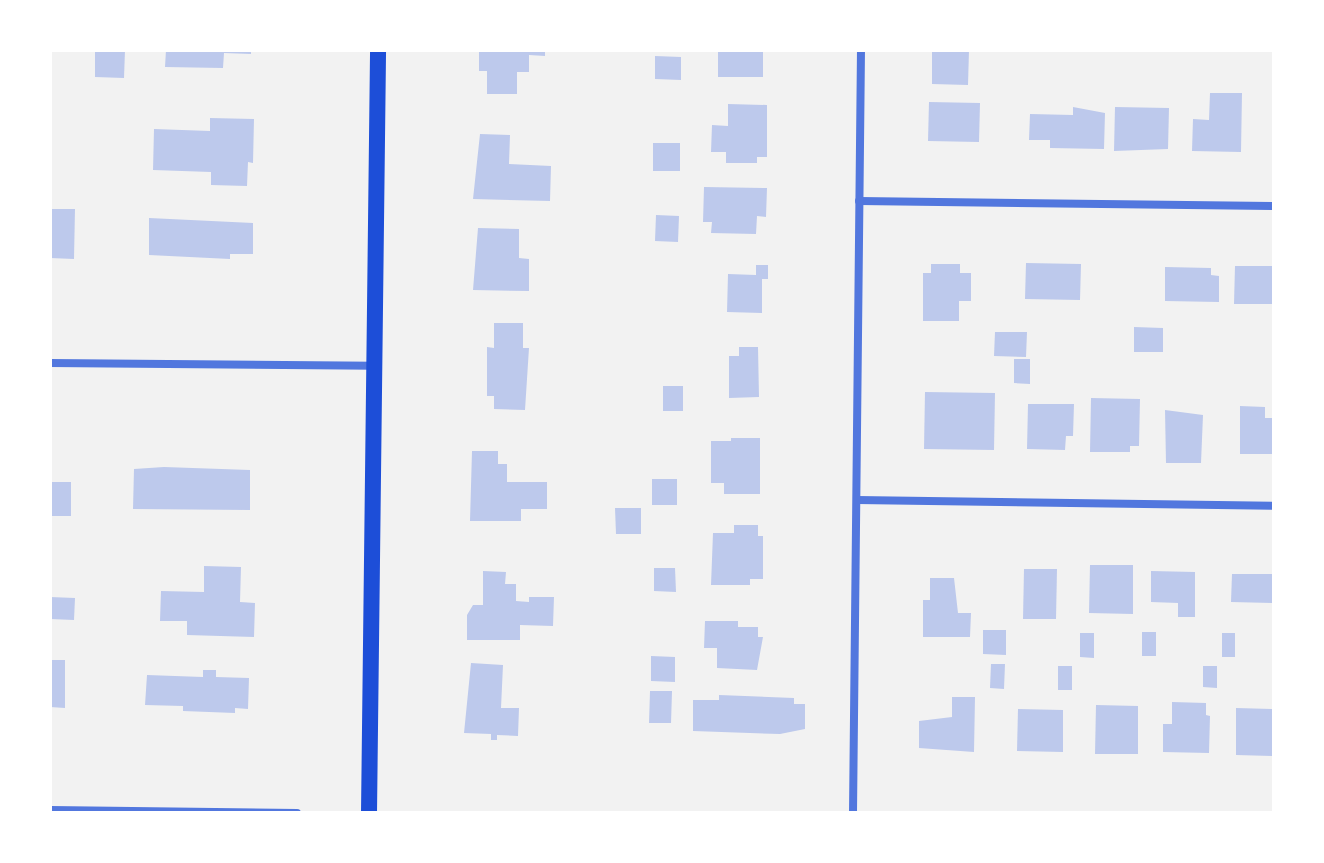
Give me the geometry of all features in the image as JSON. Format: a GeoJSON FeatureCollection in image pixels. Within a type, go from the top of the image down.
{"type":"FeatureCollection","features":[{"type":"Feature","properties":{"kind":"main road"},"geometry":{"type":"LineString","coordinates":[[369,813],[378,50]]}},
{"type":"Feature","properties":{"kind":"street"},"geometry":{"type":"LineString","coordinates":[[853,813],[861,50]]}},
{"type":"Feature","properties":{"kind":"street"},"geometry":{"type":"LineString","coordinates":[[859,201],[1274,206]]}},
{"type":"Feature","properties":{"kind":"street"},"geometry":{"type":"LineString","coordinates":[[50,363],[374,366]]}},
{"type":"Feature","properties":{"kind":"street"},"geometry":{"type":"LineString","coordinates":[[857,500],[1274,506]]}},
{"type":"Feature","properties":{"kind":"street"},"geometry":{"type":"LineString","coordinates":[[50,810],[297,813]]}},
{"type":"Feature","properties":{"kind":"building"},"geometry":{"type":"Polygon","coordinates":[[[95,50],[125,50],[124,78],[95,77],[95,50]]]}},
{"type":"Feature","properties":{"kind":"building"},"geometry":{"type":"Polygon","coordinates":[[[166,50],[251,50],[251,54],[224,53],[223,68],[165,67],[166,50]]]}},
{"type":"Feature","properties":{"kind":"building"},"geometry":{"type":"Polygon","coordinates":[[[479,50],[545,50],[545,56],[529,55],[529,72],[517,72],[517,94],[487,94],[487,71],[479,71],[479,50]]]}},
{"type":"Feature","properties":{"kind":"building"},"geometry":{"type":"Polygon","coordinates":[[[718,50],[763,50],[763,77],[718,77],[718,50]]]}},
{"type":"Feature","properties":{"kind":"building"},"geometry":{"type":"Polygon","coordinates":[[[932,50],[969,50],[968,85],[932,84],[932,50]]]}},
{"type":"Feature","properties":{"kind":"building"},"geometry":{"type":"Polygon","coordinates":[[[655,56],[681,57],[681,80],[655,79],[655,56]]]}},
{"type":"Feature","properties":{"kind":"building"},"geometry":{"type":"Polygon","coordinates":[[[1210,93],[1242,93],[1241,152],[1192,151],[1193,119],[1209,120],[1210,93]]]}},
{"type":"Feature","properties":{"kind":"building"},"geometry":{"type":"Polygon","coordinates":[[[929,102],[980,103],[979,142],[928,141],[929,102]]]}},
{"type":"Feature","properties":{"kind":"building"},"geometry":{"type":"Polygon","coordinates":[[[728,104],[767,105],[767,157],[757,157],[757,163],[726,163],[726,152],[711,152],[712,125],[728,126],[728,104]]]}},
{"type":"Feature","properties":{"kind":"building"},"geometry":{"type":"Polygon","coordinates":[[[1073,107],[1105,113],[1104,149],[1050,148],[1050,140],[1029,140],[1030,114],[1073,115],[1073,107]]]}},
{"type":"Feature","properties":{"kind":"building"},"geometry":{"type":"Polygon","coordinates":[[[1115,107],[1169,108],[1168,149],[1114,151],[1115,107]]]}},
{"type":"Feature","properties":{"kind":"building"},"geometry":{"type":"Polygon","coordinates":[[[210,118],[254,119],[253,163],[248,162],[247,186],[211,185],[211,172],[153,170],[154,129],[210,131],[210,118]]]}},
{"type":"Feature","properties":{"kind":"building"},"geometry":{"type":"Polygon","coordinates":[[[480,134],[510,135],[509,164],[551,166],[550,201],[473,199],[480,134]]]}},
{"type":"Feature","properties":{"kind":"building"},"geometry":{"type":"Polygon","coordinates":[[[653,143],[680,143],[680,171],[653,171],[653,143]]]}},
{"type":"Feature","properties":{"kind":"building"},"geometry":{"type":"Polygon","coordinates":[[[704,187],[767,188],[766,217],[757,216],[756,234],[711,233],[712,222],[703,222],[704,187]]]}},
{"type":"Feature","properties":{"kind":"building"},"geometry":{"type":"Polygon","coordinates":[[[50,209],[75,209],[74,259],[50,258],[50,209]]]}},
{"type":"Feature","properties":{"kind":"building"},"geometry":{"type":"Polygon","coordinates":[[[656,215],[679,216],[678,242],[655,241],[656,215]]]}},
{"type":"Feature","properties":{"kind":"building"},"geometry":{"type":"Polygon","coordinates":[[[149,218],[253,223],[253,254],[230,254],[230,259],[149,255],[149,218]]]}},
{"type":"Feature","properties":{"kind":"building"},"geometry":{"type":"Polygon","coordinates":[[[478,228],[519,229],[519,258],[529,259],[529,291],[473,290],[478,228]]]}},
{"type":"Feature","properties":{"kind":"building"},"geometry":{"type":"Polygon","coordinates":[[[1026,263],[1081,264],[1080,300],[1025,299],[1026,263]]]}},
{"type":"Feature","properties":{"kind":"building"},"geometry":{"type":"Polygon","coordinates":[[[931,264],[960,264],[960,273],[971,273],[971,301],[959,301],[959,321],[923,321],[923,273],[931,273],[931,264]]]}},
{"type":"Feature","properties":{"kind":"building"},"geometry":{"type":"Polygon","coordinates":[[[756,265],[768,265],[768,279],[762,279],[762,313],[727,312],[728,274],[756,275],[756,265]]]}},
{"type":"Feature","properties":{"kind":"building"},"geometry":{"type":"Polygon","coordinates":[[[1235,266],[1274,266],[1274,304],[1234,304],[1235,266]]]}},
{"type":"Feature","properties":{"kind":"building"},"geometry":{"type":"Polygon","coordinates":[[[1165,267],[1211,268],[1211,275],[1219,276],[1219,302],[1165,301],[1165,267]]]}},
{"type":"Feature","properties":{"kind":"building"},"geometry":{"type":"Polygon","coordinates":[[[494,323],[523,323],[523,348],[529,348],[525,410],[494,409],[494,396],[487,396],[487,347],[494,348],[494,323]]]}},
{"type":"Feature","properties":{"kind":"building"},"geometry":{"type":"Polygon","coordinates":[[[1134,327],[1163,328],[1163,352],[1134,352],[1134,327]]]}},
{"type":"Feature","properties":{"kind":"building"},"geometry":{"type":"Polygon","coordinates":[[[995,332],[1027,332],[1026,357],[994,356],[995,332]]]}},
{"type":"Feature","properties":{"kind":"building"},"geometry":{"type":"Polygon","coordinates":[[[739,347],[758,347],[759,397],[729,398],[729,356],[739,356],[739,347]]]}},
{"type":"Feature","properties":{"kind":"building"},"geometry":{"type":"Polygon","coordinates":[[[1014,359],[1030,359],[1030,384],[1014,383],[1014,359]]]}},
{"type":"Feature","properties":{"kind":"building"},"geometry":{"type":"Polygon","coordinates":[[[663,386],[683,386],[683,411],[663,411],[663,386]]]}},
{"type":"Feature","properties":{"kind":"building"},"geometry":{"type":"Polygon","coordinates":[[[925,392],[995,393],[994,450],[924,449],[925,392]]]}},
{"type":"Feature","properties":{"kind":"building"},"geometry":{"type":"Polygon","coordinates":[[[1091,398],[1140,399],[1139,446],[1130,446],[1130,452],[1090,452],[1091,398]]]}},
{"type":"Feature","properties":{"kind":"building"},"geometry":{"type":"Polygon","coordinates":[[[1028,404],[1074,404],[1073,436],[1066,436],[1065,450],[1027,449],[1028,404]]]}},
{"type":"Feature","properties":{"kind":"building"},"geometry":{"type":"Polygon","coordinates":[[[1240,406],[1265,407],[1265,418],[1274,418],[1274,454],[1240,454],[1240,406]]]}},
{"type":"Feature","properties":{"kind":"building"},"geometry":{"type":"Polygon","coordinates":[[[1165,410],[1203,415],[1201,463],[1166,463],[1165,410]]]}},
{"type":"Feature","properties":{"kind":"building"},"geometry":{"type":"Polygon","coordinates":[[[731,438],[760,438],[760,494],[724,494],[724,483],[711,483],[711,441],[731,441],[731,438]]]}},
{"type":"Feature","properties":{"kind":"building"},"geometry":{"type":"Polygon","coordinates":[[[472,451],[498,451],[498,464],[507,464],[507,482],[547,482],[547,509],[521,509],[521,521],[470,521],[472,451]]]}},
{"type":"Feature","properties":{"kind":"building"},"geometry":{"type":"Polygon","coordinates":[[[134,469],[250,470],[250,510],[133,509],[134,469]]]}},
{"type":"Feature","properties":{"kind":"building"},"geometry":{"type":"Polygon","coordinates":[[[652,479],[677,479],[677,505],[652,505],[652,479]]]}},
{"type":"Feature","properties":{"kind":"building"},"geometry":{"type":"Polygon","coordinates":[[[50,482],[71,482],[71,516],[50,516],[50,482]]]}},
{"type":"Feature","properties":{"kind":"building"},"geometry":{"type":"Polygon","coordinates":[[[615,508],[641,508],[641,534],[616,534],[615,508]]]}},
{"type":"Feature","properties":{"kind":"building"},"geometry":{"type":"Polygon","coordinates":[[[734,525],[758,525],[758,536],[763,536],[763,579],[750,579],[750,585],[711,585],[713,533],[734,533],[734,525]]]}},
{"type":"Feature","properties":{"kind":"building"},"geometry":{"type":"Polygon","coordinates":[[[1090,565],[1133,565],[1133,614],[1089,613],[1090,565]]]}},
{"type":"Feature","properties":{"kind":"building"},"geometry":{"type":"Polygon","coordinates":[[[204,566],[241,567],[240,602],[255,603],[254,637],[187,635],[187,621],[160,621],[161,591],[204,592],[204,566]]]}},
{"type":"Feature","properties":{"kind":"building"},"geometry":{"type":"Polygon","coordinates":[[[654,568],[675,568],[676,592],[654,591],[654,568]]]}},
{"type":"Feature","properties":{"kind":"building"},"geometry":{"type":"Polygon","coordinates":[[[1024,569],[1057,569],[1056,619],[1023,619],[1024,569]]]}},
{"type":"Feature","properties":{"kind":"building"},"geometry":{"type":"Polygon","coordinates":[[[483,571],[506,572],[505,584],[516,584],[516,601],[529,602],[529,597],[554,597],[553,626],[520,625],[520,640],[467,640],[467,615],[473,605],[483,605],[483,571]]]}},
{"type":"Feature","properties":{"kind":"building"},"geometry":{"type":"Polygon","coordinates":[[[1151,571],[1195,572],[1195,617],[1178,617],[1178,603],[1151,602],[1151,571]]]}},
{"type":"Feature","properties":{"kind":"building"},"geometry":{"type":"Polygon","coordinates":[[[1232,574],[1274,574],[1274,603],[1231,602],[1232,574]]]}},
{"type":"Feature","properties":{"kind":"building"},"geometry":{"type":"Polygon","coordinates":[[[930,578],[954,578],[958,613],[971,613],[970,637],[923,637],[923,600],[930,600],[930,578]]]}},
{"type":"Feature","properties":{"kind":"building"},"geometry":{"type":"Polygon","coordinates":[[[50,597],[75,598],[74,620],[50,619],[50,597]]]}},
{"type":"Feature","properties":{"kind":"building"},"geometry":{"type":"Polygon","coordinates":[[[705,621],[738,621],[738,627],[758,627],[758,637],[763,637],[757,670],[717,668],[717,648],[704,648],[705,621]]]}},
{"type":"Feature","properties":{"kind":"building"},"geometry":{"type":"Polygon","coordinates":[[[983,630],[1006,630],[1006,655],[983,654],[983,630]]]}},
{"type":"Feature","properties":{"kind":"building"},"geometry":{"type":"Polygon","coordinates":[[[1142,632],[1156,632],[1156,656],[1142,656],[1142,632]]]}},
{"type":"Feature","properties":{"kind":"building"},"geometry":{"type":"Polygon","coordinates":[[[1080,633],[1094,633],[1094,658],[1080,657],[1080,633]]]}},
{"type":"Feature","properties":{"kind":"building"},"geometry":{"type":"Polygon","coordinates":[[[1222,633],[1235,633],[1235,657],[1222,657],[1222,633]]]}},
{"type":"Feature","properties":{"kind":"building"},"geometry":{"type":"Polygon","coordinates":[[[651,656],[675,657],[675,682],[651,681],[651,656]]]}},
{"type":"Feature","properties":{"kind":"building"},"geometry":{"type":"Polygon","coordinates":[[[50,660],[65,660],[65,708],[50,707],[50,660]]]}},
{"type":"Feature","properties":{"kind":"building"},"geometry":{"type":"Polygon","coordinates":[[[471,663],[503,665],[501,708],[519,708],[518,736],[497,735],[497,740],[491,740],[491,734],[464,733],[471,663]]]}},
{"type":"Feature","properties":{"kind":"building"},"geometry":{"type":"Polygon","coordinates":[[[991,664],[1005,664],[1004,689],[990,688],[991,664]]]}},
{"type":"Feature","properties":{"kind":"building"},"geometry":{"type":"Polygon","coordinates":[[[1058,666],[1072,666],[1072,690],[1058,690],[1058,666]]]}},
{"type":"Feature","properties":{"kind":"building"},"geometry":{"type":"Polygon","coordinates":[[[1203,666],[1217,666],[1217,688],[1203,687],[1203,666]]]}},
{"type":"Feature","properties":{"kind":"building"},"geometry":{"type":"Polygon","coordinates":[[[203,670],[216,670],[216,677],[249,678],[248,709],[235,708],[235,713],[183,711],[183,706],[145,705],[147,675],[203,677],[203,670]]]}},
{"type":"Feature","properties":{"kind":"building"},"geometry":{"type":"Polygon","coordinates":[[[650,691],[672,691],[671,723],[649,723],[650,691]]]}},
{"type":"Feature","properties":{"kind":"building"},"geometry":{"type":"Polygon","coordinates":[[[719,695],[794,698],[794,704],[805,704],[805,729],[780,734],[693,731],[693,700],[719,700],[719,695]]]}},
{"type":"Feature","properties":{"kind":"building"},"geometry":{"type":"Polygon","coordinates":[[[952,697],[975,697],[974,752],[919,748],[919,721],[952,717],[952,697]]]}},
{"type":"Feature","properties":{"kind":"building"},"geometry":{"type":"Polygon","coordinates":[[[1172,702],[1206,703],[1206,715],[1210,716],[1209,753],[1163,752],[1163,724],[1172,724],[1172,702]]]}},
{"type":"Feature","properties":{"kind":"building"},"geometry":{"type":"Polygon","coordinates":[[[1096,705],[1138,706],[1138,754],[1095,754],[1096,705]]]}},
{"type":"Feature","properties":{"kind":"building"},"geometry":{"type":"Polygon","coordinates":[[[1236,708],[1274,709],[1274,756],[1236,755],[1236,708]]]}},
{"type":"Feature","properties":{"kind":"building"},"geometry":{"type":"Polygon","coordinates":[[[1018,709],[1063,710],[1063,752],[1017,751],[1018,709]]]}}]}
